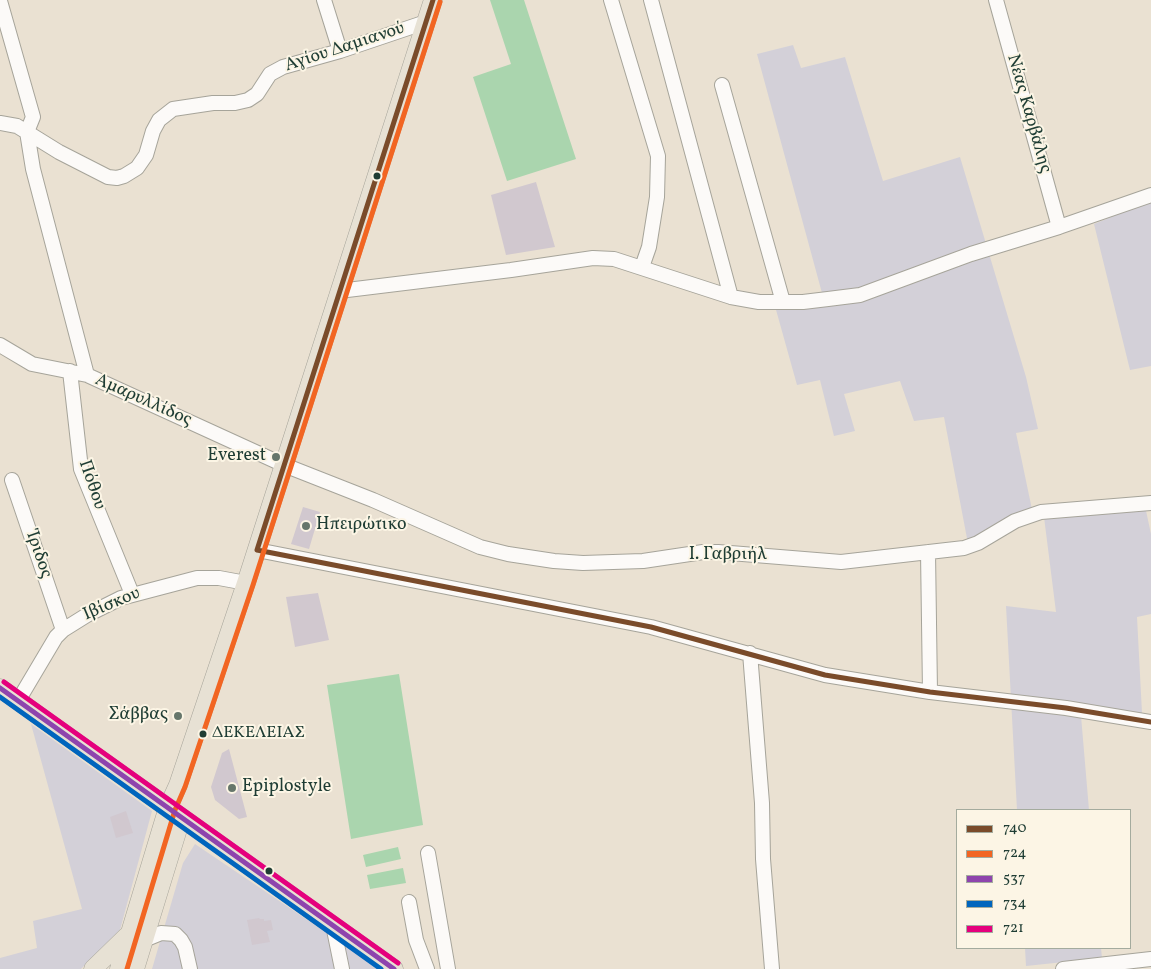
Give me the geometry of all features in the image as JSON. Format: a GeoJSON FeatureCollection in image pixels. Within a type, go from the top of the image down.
{"type":"FeatureCollection","features":[{"type":"Feature","properties":{"kind":"main road"},"geometry":{"type":"LineString","coordinates":[[119,969],[137,937],[178,829],[168,807],[178,785],[257,550],[433,0]]}},
{"type":"Feature","properties":{"kind":"main road"},"geometry":{"type":"LineString","coordinates":[[0,688],[394,969]]}},
{"type":"Feature","properties":{"kind":"main road"},"geometry":{"type":"LineString","coordinates":[[93,969],[137,937]]}},
{"type":"Feature","properties":{"kind":"main road"},"geometry":{"type":"LineString","coordinates":[[135,969],[137,937]]}},
{"type":"Feature","properties":{"kind":"street"},"geometry":{"type":"LineString","coordinates":[[324,0],[340,51]]}},
{"type":"Feature","properties":{"kind":"street"},"geometry":{"type":"LineString","coordinates":[[611,0],[658,156],[658,197],[649,247],[642,268]]}},
{"type":"Feature","properties":{"kind":"street"},"geometry":{"type":"LineString","coordinates":[[651,0],[731,297]]}},
{"type":"Feature","properties":{"kind":"street","name":"Νέας Καρβάλης"},"geometry":{"type":"LineString","coordinates":[[996,0],[1060,227]]}},
{"type":"Feature","properties":{"kind":"street"},"geometry":{"type":"LineString","coordinates":[[0,1],[33,117],[27,132],[37,188],[87,375]]}},
{"type":"Feature","properties":{"kind":"street","name":"Αγίου Δαμιανού"},"geometry":{"type":"LineString","coordinates":[[0,123],[17,126],[59,152],[108,177],[117,178],[137,168],[146,155],[153,131],[159,120],[174,109],[248,100],[258,94],[270,74],[275,71],[426,22]]}},
{"type":"Feature","properties":{"kind":"street"},"geometry":{"type":"LineString","coordinates":[[722,85],[783,302]]}},
{"type":"Feature","properties":{"kind":"street"},"geometry":{"type":"LineString","coordinates":[[340,291],[592,258],[614,259],[731,297],[759,302],[803,302],[860,294],[971,254],[1060,227],[1151,195]]}},
{"type":"Feature","properties":{"kind":"street","name":"Αμαρυλλίδος"},"geometry":{"type":"LineString","coordinates":[[0,345],[32,364],[87,375],[284,465]]}},
{"type":"Feature","properties":{"kind":"street","name":"Πόθου"},"geometry":{"type":"LineString","coordinates":[[70,371],[81,468],[132,594]]}},
{"type":"Feature","properties":{"kind":"street","name":"Ι. Γαβριήλ"},"geometry":{"type":"LineString","coordinates":[[284,465],[373,500],[480,547],[545,560],[583,563],[643,561],[703,552],[805,558],[832,562],[928,552],[964,548],[978,543],[1016,521],[1041,512],[1151,503]]}},
{"type":"Feature","properties":{"kind":"street","name":"Ίριδος"},"geometry":{"type":"LineString","coordinates":[[12,480],[63,630]]}},
{"type":"Feature","properties":{"kind":"street"},"geometry":{"type":"LineString","coordinates":[[257,550],[651,626],[825,675],[930,692],[1066,708],[1151,722]]}},
{"type":"Feature","properties":{"kind":"street"},"geometry":{"type":"LineString","coordinates":[[928,552],[930,692]]}},
{"type":"Feature","properties":{"kind":"street","name":"Ιβίσκου"},"geometry":{"type":"LineString","coordinates":[[18,701],[50,646],[63,630],[87,614],[132,594],[183,581],[207,577],[246,583]]}},
{"type":"Feature","properties":{"kind":"street"},"geometry":{"type":"LineString","coordinates":[[750,653],[762,803],[763,858],[772,969]]}},
{"type":"Feature","properties":{"kind":"street"},"geometry":{"type":"LineString","coordinates":[[428,852],[448,969]]}},
{"type":"Feature","properties":{"kind":"street"},"geometry":{"type":"LineString","coordinates":[[409,902],[416,940],[427,969]]}},
{"type":"Feature","properties":{"kind":"street"},"geometry":{"type":"LineString","coordinates":[[333,925],[342,969]]}},
{"type":"Feature","properties":{"kind":"street"},"geometry":{"type":"LineString","coordinates":[[137,937],[161,933],[175,934],[181,940],[190,969]]}},
{"type":"Feature","properties":{"kind":"street"},"geometry":{"type":"LineString","coordinates":[[1063,969],[1115,966],[1151,960]]}},
{"type":"Feature","properties":{"kind":"shaded area"},"geometry":{"type":"Polygon","coordinates":[[[793,45],[801,68],[845,57],[883,181],[960,157],[1026,377],[1038,429],[1016,433],[1034,519],[969,549],[944,417],[914,421],[900,381],[844,394],[855,431],[834,436],[820,380],[797,385],[773,299],[822,293],[757,54],[793,45]]]}},
{"type":"Feature","properties":{"kind":"shaded area"},"geometry":{"type":"Polygon","coordinates":[[[1151,201],[1151,366],[1130,370],[1094,224],[1151,201]]]}},
{"type":"Feature","properties":{"kind":"shaded area"},"geometry":{"type":"Polygon","coordinates":[[[1145,506],[1151,534],[1151,614],[1137,617],[1142,713],[1080,704],[1089,809],[1017,809],[1006,606],[1056,612],[1044,517],[1145,506]]]}},
{"type":"Feature","properties":{"kind":"shaded area"},"geometry":{"type":"Polygon","coordinates":[[[31,724],[152,811],[120,930],[81,969],[0,969],[0,958],[37,948],[33,921],[82,909],[31,724]]]}},
{"type":"Feature","properties":{"kind":"shaded area"},"geometry":{"type":"Polygon","coordinates":[[[195,844],[380,969],[152,969],[183,863],[195,844]]]}},
{"type":"Feature","properties":{"kind":"shaded area"},"geometry":{"type":"Polygon","coordinates":[[[1025,949],[1101,949],[1102,958],[1026,966],[1025,949]]]}},
{"type":"Feature","properties":{"kind":"green space"},"geometry":{"type":"Polygon","coordinates":[[[490,0],[524,0],[576,159],[507,181],[473,77],[511,64],[490,0]]]}},
{"type":"Feature","properties":{"kind":"green space"},"geometry":{"type":"Polygon","coordinates":[[[399,674],[423,825],[351,839],[327,685],[399,674]]]}},
{"type":"Feature","properties":{"kind":"green space"},"geometry":{"type":"Polygon","coordinates":[[[398,847],[401,859],[366,867],[363,855],[398,847]]]}},
{"type":"Feature","properties":{"kind":"green space"},"geometry":{"type":"Polygon","coordinates":[[[403,868],[406,883],[370,889],[367,875],[403,868]]]}},
{"type":"Feature","properties":{"kind":"building"},"geometry":{"type":"Polygon","coordinates":[[[536,182],[555,247],[506,255],[491,195],[536,182]]]}},
{"type":"Feature","properties":{"kind":"building"},"geometry":{"type":"Polygon","coordinates":[[[303,507],[320,512],[309,549],[291,544],[303,507]]]}},
{"type":"Feature","properties":{"kind":"building"},"geometry":{"type":"Polygon","coordinates":[[[318,593],[329,640],[295,647],[286,597],[318,593]]]}},
{"type":"Feature","properties":{"kind":"building"},"geometry":{"type":"Polygon","coordinates":[[[229,749],[247,817],[239,819],[215,800],[211,787],[222,753],[229,749]]]}},
{"type":"Feature","properties":{"kind":"building"},"geometry":{"type":"Polygon","coordinates":[[[126,811],[133,833],[116,838],[110,817],[126,811]]]}},
{"type":"Feature","properties":{"kind":"building"},"geometry":{"type":"Polygon","coordinates":[[[264,919],[264,921],[271,920],[273,930],[267,931],[270,942],[252,945],[247,920],[264,919]]]}},
{"type":"Feature","properties":{"kind":"transit line","name":"740"},"geometry":{"type":"LineString","coordinates":[[257,550],[433,0]]}},
{"type":"Feature","properties":{"kind":"transit line","name":"724"},"geometry":{"type":"LineString","coordinates":[[127,969],[175,810],[185,787],[253,585],[440,2]]}},
{"type":"Feature","properties":{"kind":"transit line","name":"740"},"geometry":{"type":"LineString","coordinates":[[257,550],[651,627],[825,675],[930,692],[1066,708],[1151,722]]}},
{"type":"Feature","properties":{"kind":"transit line","name":"721"},"geometry":{"type":"LineString","coordinates":[[4,682],[398,963]]}},
{"type":"Feature","properties":{"kind":"transit line","name":"537"},"geometry":{"type":"LineString","coordinates":[[0,688],[394,969]]}},
{"type":"Feature","properties":{"kind":"transit line","name":"734"},"geometry":{"type":"LineString","coordinates":[[0,697],[381,969]]}},
{"type":"Feature","properties":{"kind":"place","name":"Everest"},"geometry":{"type":"Point","coordinates":[276,457]}},
{"type":"Feature","properties":{"kind":"place","name":"Ηπειρώτικο"},"geometry":{"type":"Point","coordinates":[306,526]}},
{"type":"Feature","properties":{"kind":"place","name":"Σάββας"},"geometry":{"type":"Point","coordinates":[178,716]}},
{"type":"Feature","properties":{"kind":"place","name":"ΔΕΚΕΛΕΙΑΣ"},"geometry":{"type":"Point","coordinates":[203,734]}},
{"type":"Feature","properties":{"kind":"place","name":"Epiplostyle"},"geometry":{"type":"Point","coordinates":[232,788]}}]}
